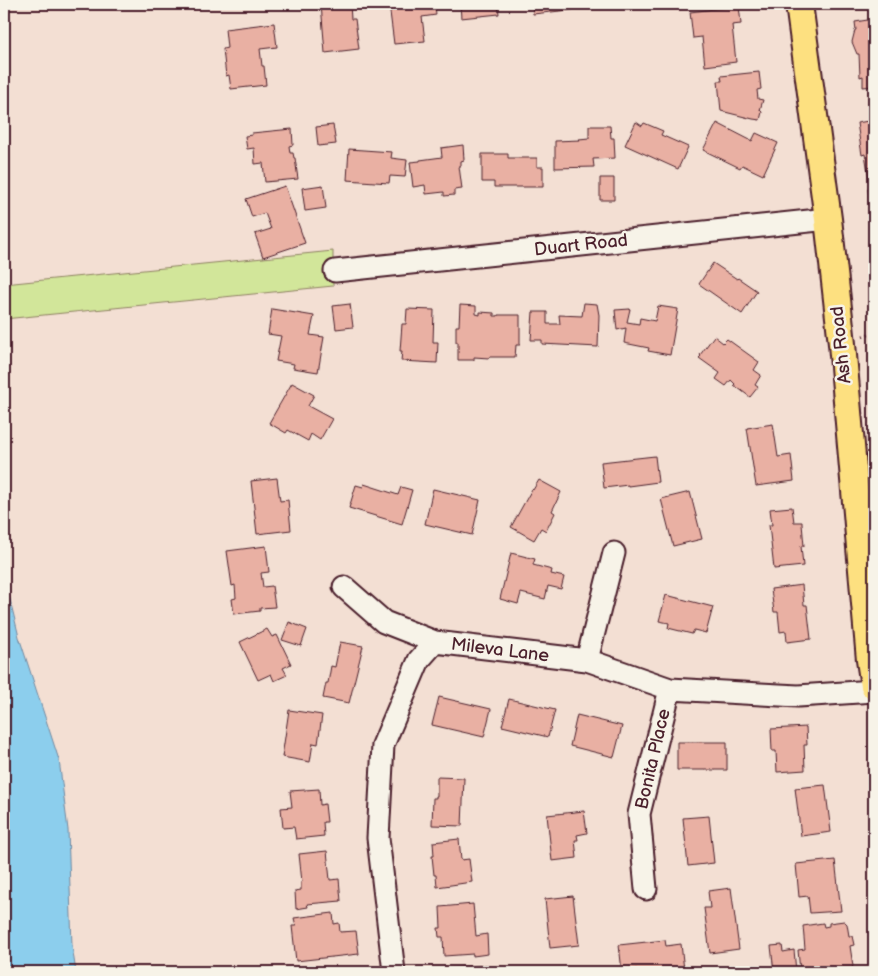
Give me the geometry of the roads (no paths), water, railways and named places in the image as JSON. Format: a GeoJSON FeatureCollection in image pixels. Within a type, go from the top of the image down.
{"type":"FeatureCollection","features":[{"type":"Feature","properties":{"kind":"main road","name":"Ash Road"},"geometry":{"type":"LineString","coordinates":[[798,4],[828,219],[842,344],[870,660],[874,686]]}},
{"type":"Feature","properties":{"kind":"street","name":"Duart Road"},"geometry":{"type":"LineString","coordinates":[[335,271],[828,219]]}},
{"type":"Feature","properties":{"kind":"street"},"geometry":{"type":"LineString","coordinates":[[588,660],[614,553]]}},
{"type":"Feature","properties":{"kind":"street"},"geometry":{"type":"LineString","coordinates":[[344,587],[384,622],[435,642]]}},
{"type":"Feature","properties":{"kind":"street","name":"Mileva Lane"},"geometry":{"type":"LineString","coordinates":[[394,972],[378,838],[382,745],[419,660],[435,642],[588,660],[670,689],[798,696],[874,691]]}},
{"type":"Feature","properties":{"kind":"street","name":"Bonita Place"},"geometry":{"type":"LineString","coordinates":[[646,889],[639,814],[670,689]]}},
{"type":"Feature","properties":{"kind":"water"},"geometry":{"type":"Polygon","coordinates":[[[4,575],[19,637],[59,760],[68,830],[72,946],[76,972],[4,972],[4,575]]]}}]}
